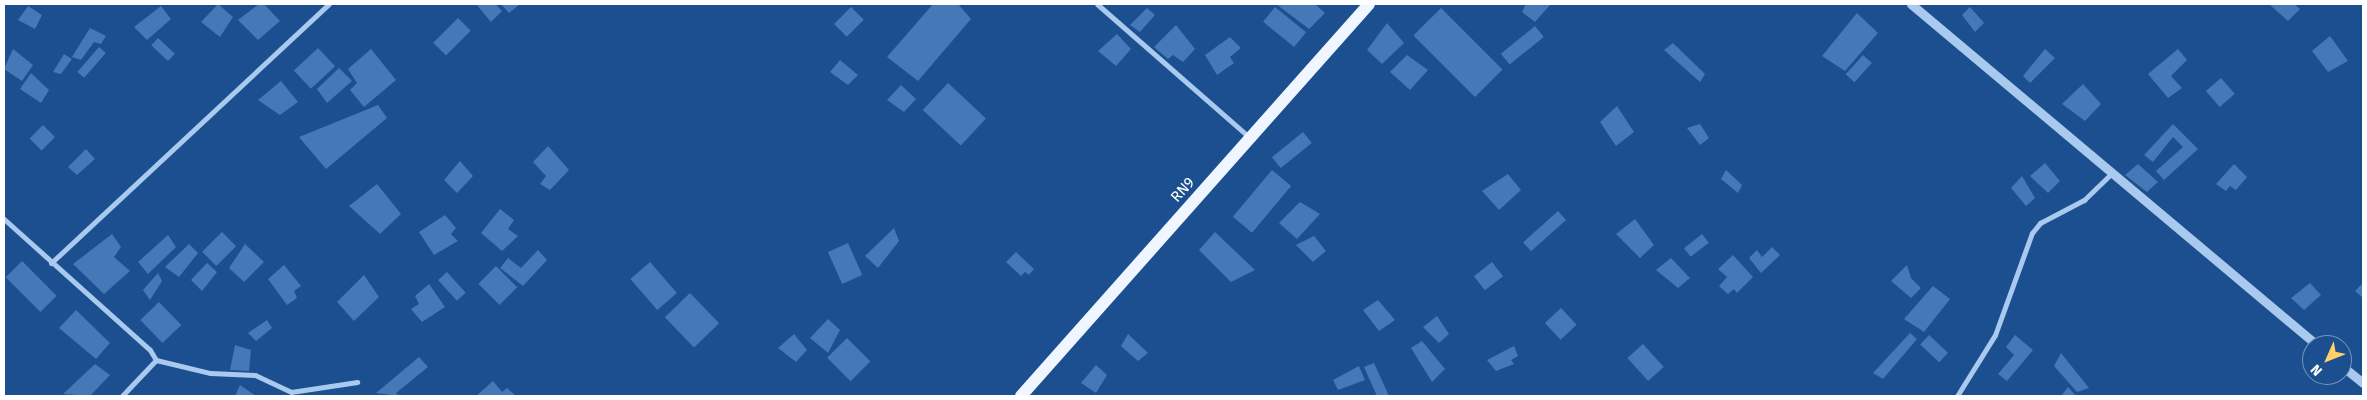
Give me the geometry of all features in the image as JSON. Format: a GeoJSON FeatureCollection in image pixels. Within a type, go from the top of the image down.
{"type":"FeatureCollection","features":[{"type":"Feature","properties":{"kind":"main road","name":"RN9"},"geometry":{"type":"LineString","coordinates":[[1021,396],[1369,4]]}},
{"type":"Feature","properties":{"kind":"street"},"geometry":{"type":"LineString","coordinates":[[51,262],[329,4]]}},
{"type":"Feature","properties":{"kind":"street"},"geometry":{"type":"LineString","coordinates":[[1097,4],[1251,138]]}},
{"type":"Feature","properties":{"kind":"street"},"geometry":{"type":"LineString","coordinates":[[1911,4],[2304,335]]}},
{"type":"Feature","properties":{"kind":"street"},"geometry":{"type":"LineString","coordinates":[[1957,396],[1995,335],[2032,233],[2040,223],[2084,200],[2111,174]]}},
{"type":"Feature","properties":{"kind":"street"},"geometry":{"type":"LineString","coordinates":[[4,219],[156,360],[210,373],[255,375],[291,392],[357,382]]}},
{"type":"Feature","properties":{"kind":"street"},"geometry":{"type":"LineString","coordinates":[[122,396],[156,360]]}},
{"type":"Feature","properties":{"kind":"street"},"geometry":{"type":"LineString","coordinates":[[2352,374],[2363,383]]}},
{"type":"Feature","properties":{"kind":"building"},"geometry":{"type":"Polygon","coordinates":[[[218,4],[233,17],[220,37],[201,22],[218,4]]]}},
{"type":"Feature","properties":{"kind":"building"},"geometry":{"type":"Polygon","coordinates":[[[259,4],[264,4],[280,21],[258,40],[238,20],[259,4]]]}},
{"type":"Feature","properties":{"kind":"building"},"geometry":{"type":"Polygon","coordinates":[[[476,4],[495,4],[502,11],[491,22],[476,4]]]}},
{"type":"Feature","properties":{"kind":"building"},"geometry":{"type":"Polygon","coordinates":[[[501,4],[520,4],[509,13],[501,4]]]}},
{"type":"Feature","properties":{"kind":"building"},"geometry":{"type":"Polygon","coordinates":[[[933,4],[958,4],[971,19],[918,81],[887,57],[933,4]]]}},
{"type":"Feature","properties":{"kind":"building"},"geometry":{"type":"Polygon","coordinates":[[[1276,4],[1315,4],[1325,13],[1309,29],[1276,4]]]}},
{"type":"Feature","properties":{"kind":"building"},"geometry":{"type":"Polygon","coordinates":[[[1526,4],[1551,4],[1535,22],[1522,12],[1526,4]]]}},
{"type":"Feature","properties":{"kind":"building"},"geometry":{"type":"Polygon","coordinates":[[[2294,4],[2300,9],[2288,21],[2270,5],[2294,4]]]}},
{"type":"Feature","properties":{"kind":"building"},"geometry":{"type":"Polygon","coordinates":[[[28,6],[42,15],[35,29],[18,20],[28,6]]]}},
{"type":"Feature","properties":{"kind":"building"},"geometry":{"type":"Polygon","coordinates":[[[161,6],[171,19],[147,40],[134,27],[161,6]]]}},
{"type":"Feature","properties":{"kind":"building"},"geometry":{"type":"Polygon","coordinates":[[[851,7],[864,20],[847,37],[834,24],[851,7]]]}},
{"type":"Feature","properties":{"kind":"building"},"geometry":{"type":"Polygon","coordinates":[[[1275,7],[1306,32],[1294,47],[1263,22],[1275,7]]]}},
{"type":"Feature","properties":{"kind":"building"},"geometry":{"type":"Polygon","coordinates":[[[1970,7],[1984,23],[1975,32],[1962,15],[1970,7]]]}},
{"type":"Feature","properties":{"kind":"building"},"geometry":{"type":"Polygon","coordinates":[[[1147,8],[1155,15],[1140,32],[1130,25],[1147,8]]]}},
{"type":"Feature","properties":{"kind":"building"},"geometry":{"type":"Polygon","coordinates":[[[1441,8],[1503,70],[1475,97],[1413,36],[1441,8]]]}},
{"type":"Feature","properties":{"kind":"building"},"geometry":{"type":"Polygon","coordinates":[[[1857,13],[1878,33],[1845,71],[1822,56],[1857,13]]]}},
{"type":"Feature","properties":{"kind":"building"},"geometry":{"type":"Polygon","coordinates":[[[458,18],[471,31],[446,55],[433,43],[458,18]]]}},
{"type":"Feature","properties":{"kind":"building"},"geometry":{"type":"Polygon","coordinates":[[[1387,23],[1404,43],[1382,64],[1367,50],[1387,23]]]}},
{"type":"Feature","properties":{"kind":"building"},"geometry":{"type":"Polygon","coordinates":[[[1176,25],[1195,49],[1183,62],[1173,55],[1168,59],[1154,47],[1176,25]]]}},
{"type":"Feature","properties":{"kind":"building"},"geometry":{"type":"Polygon","coordinates":[[[1535,26],[1544,37],[1510,65],[1501,54],[1535,26]]]}},
{"type":"Feature","properties":{"kind":"building"},"geometry":{"type":"Polygon","coordinates":[[[90,28],[106,36],[101,44],[94,42],[81,60],[72,57],[90,28]]]}},
{"type":"Feature","properties":{"kind":"building"},"geometry":{"type":"Polygon","coordinates":[[[1117,34],[1131,49],[1116,66],[1098,51],[1117,34]]]}},
{"type":"Feature","properties":{"kind":"building"},"geometry":{"type":"Polygon","coordinates":[[[2330,36],[2348,61],[2328,72],[2312,51],[2330,36]]]}},
{"type":"Feature","properties":{"kind":"building"},"geometry":{"type":"Polygon","coordinates":[[[1230,37],[1241,48],[1230,57],[1234,63],[1217,75],[1205,55],[1230,37]]]}},
{"type":"Feature","properties":{"kind":"building"},"geometry":{"type":"Polygon","coordinates":[[[158,38],[175,54],[168,61],[151,45],[158,38]]]}},
{"type":"Feature","properties":{"kind":"building"},"geometry":{"type":"Polygon","coordinates":[[[1673,43],[1705,74],[1700,82],[1664,50],[1673,43]]]}},
{"type":"Feature","properties":{"kind":"building"},"geometry":{"type":"Polygon","coordinates":[[[99,47],[106,53],[84,78],[77,72],[99,47]]]}},
{"type":"Feature","properties":{"kind":"building"},"geometry":{"type":"Polygon","coordinates":[[[318,48],[335,66],[311,89],[294,71],[318,48]]]}},
{"type":"Feature","properties":{"kind":"building"},"geometry":{"type":"Polygon","coordinates":[[[13,49],[33,65],[22,81],[4,69],[13,49]]]}},
{"type":"Feature","properties":{"kind":"building"},"geometry":{"type":"Polygon","coordinates":[[[371,49],[396,80],[364,107],[350,90],[357,83],[348,69],[371,49]]]}},
{"type":"Feature","properties":{"kind":"building"},"geometry":{"type":"Polygon","coordinates":[[[2045,49],[2055,58],[2030,83],[2023,76],[2045,49]]]}},
{"type":"Feature","properties":{"kind":"building"},"geometry":{"type":"Polygon","coordinates":[[[2178,49],[2187,60],[2171,76],[2182,88],[2168,98],[2148,74],[2178,49]]]}},
{"type":"Feature","properties":{"kind":"building"},"geometry":{"type":"Polygon","coordinates":[[[64,54],[72,59],[61,74],[53,72],[64,54]]]}},
{"type":"Feature","properties":{"kind":"building"},"geometry":{"type":"Polygon","coordinates":[[[1407,55],[1428,70],[1410,90],[1390,72],[1407,55]]]}},
{"type":"Feature","properties":{"kind":"building"},"geometry":{"type":"Polygon","coordinates":[[[1863,55],[1872,63],[1855,82],[1846,74],[1863,55]]]}},
{"type":"Feature","properties":{"kind":"building"},"geometry":{"type":"Polygon","coordinates":[[[840,60],[858,75],[848,85],[830,72],[840,60]]]}},
{"type":"Feature","properties":{"kind":"building"},"geometry":{"type":"Polygon","coordinates":[[[339,68],[352,81],[327,103],[317,89],[339,68]]]}},
{"type":"Feature","properties":{"kind":"building"},"geometry":{"type":"Polygon","coordinates":[[[31,73],[49,90],[41,103],[20,89],[31,73]]]}},
{"type":"Feature","properties":{"kind":"building"},"geometry":{"type":"Polygon","coordinates":[[[2221,78],[2235,94],[2220,107],[2206,91],[2221,78]]]}},
{"type":"Feature","properties":{"kind":"building"},"geometry":{"type":"Polygon","coordinates":[[[281,81],[298,102],[280,115],[258,100],[281,81]]]}},
{"type":"Feature","properties":{"kind":"building"},"geometry":{"type":"Polygon","coordinates":[[[948,83],[986,118],[961,146],[923,110],[948,83]]]}},
{"type":"Feature","properties":{"kind":"building"},"geometry":{"type":"Polygon","coordinates":[[[2083,84],[2101,104],[2085,121],[2062,104],[2083,84]]]}},
{"type":"Feature","properties":{"kind":"building"},"geometry":{"type":"Polygon","coordinates":[[[901,85],[916,99],[904,112],[887,100],[901,85]]]}},
{"type":"Feature","properties":{"kind":"building"},"geometry":{"type":"Polygon","coordinates":[[[378,105],[387,118],[326,169],[299,137],[378,105]]]}},
{"type":"Feature","properties":{"kind":"building"},"geometry":{"type":"Polygon","coordinates":[[[1617,106],[1634,132],[1616,146],[1600,122],[1617,106]]]}},
{"type":"Feature","properties":{"kind":"building"},"geometry":{"type":"Polygon","coordinates":[[[1700,124],[1709,138],[1700,145],[1687,128],[1700,124]]]}},
{"type":"Feature","properties":{"kind":"building"},"geometry":{"type":"Polygon","coordinates":[[[2173,124],[2198,149],[2164,180],[2156,171],[2183,147],[2173,137],[2153,162],[2144,155],[2173,124]]]}},
{"type":"Feature","properties":{"kind":"building"},"geometry":{"type":"Polygon","coordinates":[[[43,125],[55,137],[42,150],[30,138],[43,125]]]}},
{"type":"Feature","properties":{"kind":"building"},"geometry":{"type":"Polygon","coordinates":[[[1303,132],[1312,143],[1281,168],[1272,157],[1303,132]]]}},
{"type":"Feature","properties":{"kind":"building"},"geometry":{"type":"Polygon","coordinates":[[[548,146],[569,170],[550,190],[540,184],[546,176],[533,162],[548,146]]]}},
{"type":"Feature","properties":{"kind":"building"},"geometry":{"type":"Polygon","coordinates":[[[86,149],[95,159],[77,175],[68,167],[86,149]]]}},
{"type":"Feature","properties":{"kind":"building"},"geometry":{"type":"Polygon","coordinates":[[[460,161],[473,176],[457,193],[444,180],[460,161]]]}},
{"type":"Feature","properties":{"kind":"building"},"geometry":{"type":"Polygon","coordinates":[[[2045,163],[2060,181],[2048,193],[2030,176],[2045,163]]]}},
{"type":"Feature","properties":{"kind":"building"},"geometry":{"type":"Polygon","coordinates":[[[2138,164],[2158,182],[2147,192],[2125,175],[2138,164]]]}},
{"type":"Feature","properties":{"kind":"building"},"geometry":{"type":"Polygon","coordinates":[[[2234,164],[2247,177],[2236,190],[2230,186],[2226,191],[2216,184],[2234,164]]]}},
{"type":"Feature","properties":{"kind":"building"},"geometry":{"type":"Polygon","coordinates":[[[1272,170],[1291,186],[1252,233],[1233,217],[1272,170]]]}},
{"type":"Feature","properties":{"kind":"building"},"geometry":{"type":"Polygon","coordinates":[[[1726,170],[1742,185],[1738,193],[1721,179],[1726,170]]]}},
{"type":"Feature","properties":{"kind":"building"},"geometry":{"type":"Polygon","coordinates":[[[1508,174],[1521,190],[1499,210],[1482,191],[1508,174]]]}},
{"type":"Feature","properties":{"kind":"building"},"geometry":{"type":"Polygon","coordinates":[[[2022,176],[2035,198],[2026,206],[2011,188],[2022,176]]]}},
{"type":"Feature","properties":{"kind":"building"},"geometry":{"type":"Polygon","coordinates":[[[377,184],[401,214],[380,234],[349,206],[377,184]]]}},
{"type":"Feature","properties":{"kind":"building"},"geometry":{"type":"Polygon","coordinates":[[[1300,202],[1320,214],[1297,239],[1279,223],[1300,202]]]}},
{"type":"Feature","properties":{"kind":"building"},"geometry":{"type":"Polygon","coordinates":[[[500,209],[514,220],[508,229],[518,236],[502,251],[481,233],[500,209]]]}},
{"type":"Feature","properties":{"kind":"building"},"geometry":{"type":"Polygon","coordinates":[[[1558,211],[1566,220],[1531,251],[1523,242],[1558,211]]]}},
{"type":"Feature","properties":{"kind":"building"},"geometry":{"type":"Polygon","coordinates":[[[445,215],[456,228],[451,234],[458,241],[434,255],[419,232],[445,215]]]}},
{"type":"Feature","properties":{"kind":"building"},"geometry":{"type":"Polygon","coordinates":[[[1635,219],[1654,245],[1640,258],[1616,234],[1635,219]]]}},
{"type":"Feature","properties":{"kind":"building"},"geometry":{"type":"Polygon","coordinates":[[[894,228],[899,241],[878,268],[865,256],[894,228]]]}},
{"type":"Feature","properties":{"kind":"building"},"geometry":{"type":"Polygon","coordinates":[[[222,232],[236,246],[216,266],[202,252],[222,232]]]}},
{"type":"Feature","properties":{"kind":"building"},"geometry":{"type":"Polygon","coordinates":[[[1215,232],[1255,270],[1231,282],[1199,250],[1215,232]]]}},
{"type":"Feature","properties":{"kind":"building"},"geometry":{"type":"Polygon","coordinates":[[[112,234],[121,247],[114,257],[130,271],[104,294],[73,264],[112,234]]]}},
{"type":"Feature","properties":{"kind":"building"},"geometry":{"type":"Polygon","coordinates":[[[1702,234],[1709,243],[1691,257],[1684,248],[1702,234]]]}},
{"type":"Feature","properties":{"kind":"building"},"geometry":{"type":"Polygon","coordinates":[[[168,235],[176,247],[148,274],[138,262],[168,235]]]}},
{"type":"Feature","properties":{"kind":"building"},"geometry":{"type":"Polygon","coordinates":[[[1314,236],[1326,251],[1313,262],[1296,245],[1314,236]]]}},
{"type":"Feature","properties":{"kind":"building"},"geometry":{"type":"Polygon","coordinates":[[[848,243],[862,275],[842,284],[828,252],[848,243]]]}},
{"type":"Feature","properties":{"kind":"building"},"geometry":{"type":"Polygon","coordinates":[[[189,244],[198,253],[179,277],[165,267],[189,244]]]}},
{"type":"Feature","properties":{"kind":"building"},"geometry":{"type":"Polygon","coordinates":[[[245,244],[264,262],[244,282],[229,268],[245,244]]]}},
{"type":"Feature","properties":{"kind":"building"},"geometry":{"type":"Polygon","coordinates":[[[1772,247],[1780,255],[1761,273],[1749,258],[1757,250],[1762,257],[1772,247]]]}},
{"type":"Feature","properties":{"kind":"building"},"geometry":{"type":"Polygon","coordinates":[[[538,250],[547,260],[523,286],[500,268],[508,258],[521,268],[538,250]]]}},
{"type":"Feature","properties":{"kind":"building"},"geometry":{"type":"Polygon","coordinates":[[[1016,252],[1034,269],[1029,275],[1025,272],[1021,276],[1006,262],[1016,252]]]}},
{"type":"Feature","properties":{"kind":"building"},"geometry":{"type":"Polygon","coordinates":[[[1733,255],[1753,277],[1737,293],[1734,289],[1728,294],[1719,286],[1727,277],[1718,269],[1733,255]]]}},
{"type":"Feature","properties":{"kind":"building"},"geometry":{"type":"Polygon","coordinates":[[[1671,258],[1690,278],[1678,288],[1656,270],[1671,258]]]}},
{"type":"Feature","properties":{"kind":"building"},"geometry":{"type":"Polygon","coordinates":[[[22,261],[57,296],[40,312],[6,277],[22,261]]]}},
{"type":"Feature","properties":{"kind":"building"},"geometry":{"type":"Polygon","coordinates":[[[650,262],[677,293],[657,310],[630,279],[650,262]]]}},
{"type":"Feature","properties":{"kind":"building"},"geometry":{"type":"Polygon","coordinates":[[[1492,262],[1503,276],[1485,290],[1474,276],[1492,262]]]}},
{"type":"Feature","properties":{"kind":"building"},"geometry":{"type":"Polygon","coordinates":[[[207,263],[217,272],[202,291],[191,280],[207,263]]]}},
{"type":"Feature","properties":{"kind":"building"},"geometry":{"type":"Polygon","coordinates":[[[284,265],[301,286],[294,291],[297,298],[287,305],[268,279],[284,265]]]}},
{"type":"Feature","properties":{"kind":"building"},"geometry":{"type":"Polygon","coordinates":[[[1907,265],[1911,278],[1921,288],[1911,298],[1891,281],[1907,265]]]}},
{"type":"Feature","properties":{"kind":"building"},"geometry":{"type":"Polygon","coordinates":[[[496,266],[517,287],[500,305],[478,284],[496,266]]]}},
{"type":"Feature","properties":{"kind":"building"},"geometry":{"type":"Polygon","coordinates":[[[447,272],[466,293],[457,301],[438,280],[447,272]]]}},
{"type":"Feature","properties":{"kind":"building"},"geometry":{"type":"Polygon","coordinates":[[[158,273],[162,281],[150,300],[143,290],[158,273]]]}},
{"type":"Feature","properties":{"kind":"building"},"geometry":{"type":"Polygon","coordinates":[[[364,275],[379,297],[354,321],[337,302],[364,275]]]}},
{"type":"Feature","properties":{"kind":"building"},"geometry":{"type":"Polygon","coordinates":[[[2310,283],[2321,295],[2304,310],[2291,298],[2310,283]]]}},
{"type":"Feature","properties":{"kind":"building"},"geometry":{"type":"Polygon","coordinates":[[[2363,283],[2363,298],[2355,291],[2363,283]]]}},
{"type":"Feature","properties":{"kind":"building"},"geometry":{"type":"Polygon","coordinates":[[[429,284],[445,307],[422,322],[411,309],[419,304],[415,296],[429,284]]]}},
{"type":"Feature","properties":{"kind":"building"},"geometry":{"type":"Polygon","coordinates":[[[1933,286],[1950,299],[1924,332],[1904,319],[1933,286]]]}},
{"type":"Feature","properties":{"kind":"building"},"geometry":{"type":"Polygon","coordinates":[[[690,293],[719,323],[694,348],[665,317],[690,293]]]}},
{"type":"Feature","properties":{"kind":"building"},"geometry":{"type":"Polygon","coordinates":[[[1378,300],[1395,320],[1379,331],[1363,310],[1378,300]]]}},
{"type":"Feature","properties":{"kind":"building"},"geometry":{"type":"Polygon","coordinates":[[[159,302],[181,325],[163,343],[140,320],[159,302]]]}},
{"type":"Feature","properties":{"kind":"building"},"geometry":{"type":"Polygon","coordinates":[[[1561,308],[1577,325],[1561,340],[1545,323],[1561,308]]]}},
{"type":"Feature","properties":{"kind":"building"},"geometry":{"type":"Polygon","coordinates":[[[76,310],[110,343],[96,359],[59,328],[76,310]]]}},
{"type":"Feature","properties":{"kind":"building"},"geometry":{"type":"Polygon","coordinates":[[[1437,316],[1449,334],[1439,343],[1423,327],[1437,316]]]}},
{"type":"Feature","properties":{"kind":"building"},"geometry":{"type":"Polygon","coordinates":[[[828,319],[840,330],[828,353],[810,338],[828,319]]]}},
{"type":"Feature","properties":{"kind":"building"},"geometry":{"type":"Polygon","coordinates":[[[267,320],[272,328],[256,341],[248,333],[267,320]]]}},
{"type":"Feature","properties":{"kind":"building"},"geometry":{"type":"Polygon","coordinates":[[[1910,333],[1917,339],[1883,379],[1873,373],[1910,333]]]}},
{"type":"Feature","properties":{"kind":"building"},"geometry":{"type":"Polygon","coordinates":[[[794,334],[807,350],[796,362],[778,348],[794,334]]]}},
{"type":"Feature","properties":{"kind":"building"},"geometry":{"type":"Polygon","coordinates":[[[1128,334],[1148,353],[1138,361],[1121,346],[1128,334]]]}},
{"type":"Feature","properties":{"kind":"building"},"geometry":{"type":"Polygon","coordinates":[[[1929,335],[1948,353],[1939,362],[1920,345],[1929,335]]]}},
{"type":"Feature","properties":{"kind":"building"},"geometry":{"type":"Polygon","coordinates":[[[2015,335],[2033,350],[2007,381],[1998,374],[2014,355],[2006,347],[2015,335]]]}},
{"type":"Feature","properties":{"kind":"building"},"geometry":{"type":"Polygon","coordinates":[[[847,338],[870,361],[851,381],[827,358],[847,338]]]}},
{"type":"Feature","properties":{"kind":"building"},"geometry":{"type":"Polygon","coordinates":[[[1422,341],[1445,369],[1432,382],[1411,348],[1422,341]]]}},
{"type":"Feature","properties":{"kind":"building"},"geometry":{"type":"Polygon","coordinates":[[[1643,344],[1664,367],[1648,381],[1627,358],[1643,344]]]}},
{"type":"Feature","properties":{"kind":"building"},"geometry":{"type":"Polygon","coordinates":[[[235,345],[251,350],[249,371],[230,370],[235,345]]]}},
{"type":"Feature","properties":{"kind":"building"},"geometry":{"type":"Polygon","coordinates":[[[1514,346],[1518,356],[1511,360],[1514,364],[1496,371],[1487,360],[1514,346]]]}},
{"type":"Feature","properties":{"kind":"building"},"geometry":{"type":"Polygon","coordinates":[[[2061,353],[2089,388],[2077,392],[2054,366],[2061,353]]]}},
{"type":"Feature","properties":{"kind":"building"},"geometry":{"type":"Polygon","coordinates":[[[419,357],[428,367],[396,393],[399,396],[376,393],[419,357]]]}},
{"type":"Feature","properties":{"kind":"building"},"geometry":{"type":"Polygon","coordinates":[[[1374,363],[1389,396],[1377,396],[1364,367],[1374,363]]]}},
{"type":"Feature","properties":{"kind":"building"},"geometry":{"type":"Polygon","coordinates":[[[95,364],[110,375],[90,396],[63,394],[95,364]]]}},
{"type":"Feature","properties":{"kind":"building"},"geometry":{"type":"Polygon","coordinates":[[[1096,365],[1107,375],[1096,393],[1081,383],[1096,365]]]}},
{"type":"Feature","properties":{"kind":"building"},"geometry":{"type":"Polygon","coordinates":[[[1359,366],[1365,380],[1338,390],[1333,380],[1359,366]]]}},
{"type":"Feature","properties":{"kind":"building"},"geometry":{"type":"Polygon","coordinates":[[[493,381],[502,392],[507,388],[515,395],[476,396],[493,381]]]}},
{"type":"Feature","properties":{"kind":"building"},"geometry":{"type":"Polygon","coordinates":[[[240,385],[256,396],[235,396],[240,385]]]}},
{"type":"Feature","properties":{"kind":"building"},"geometry":{"type":"Polygon","coordinates":[[[2068,387],[2076,396],[2061,396],[2068,387]]]}}]}
